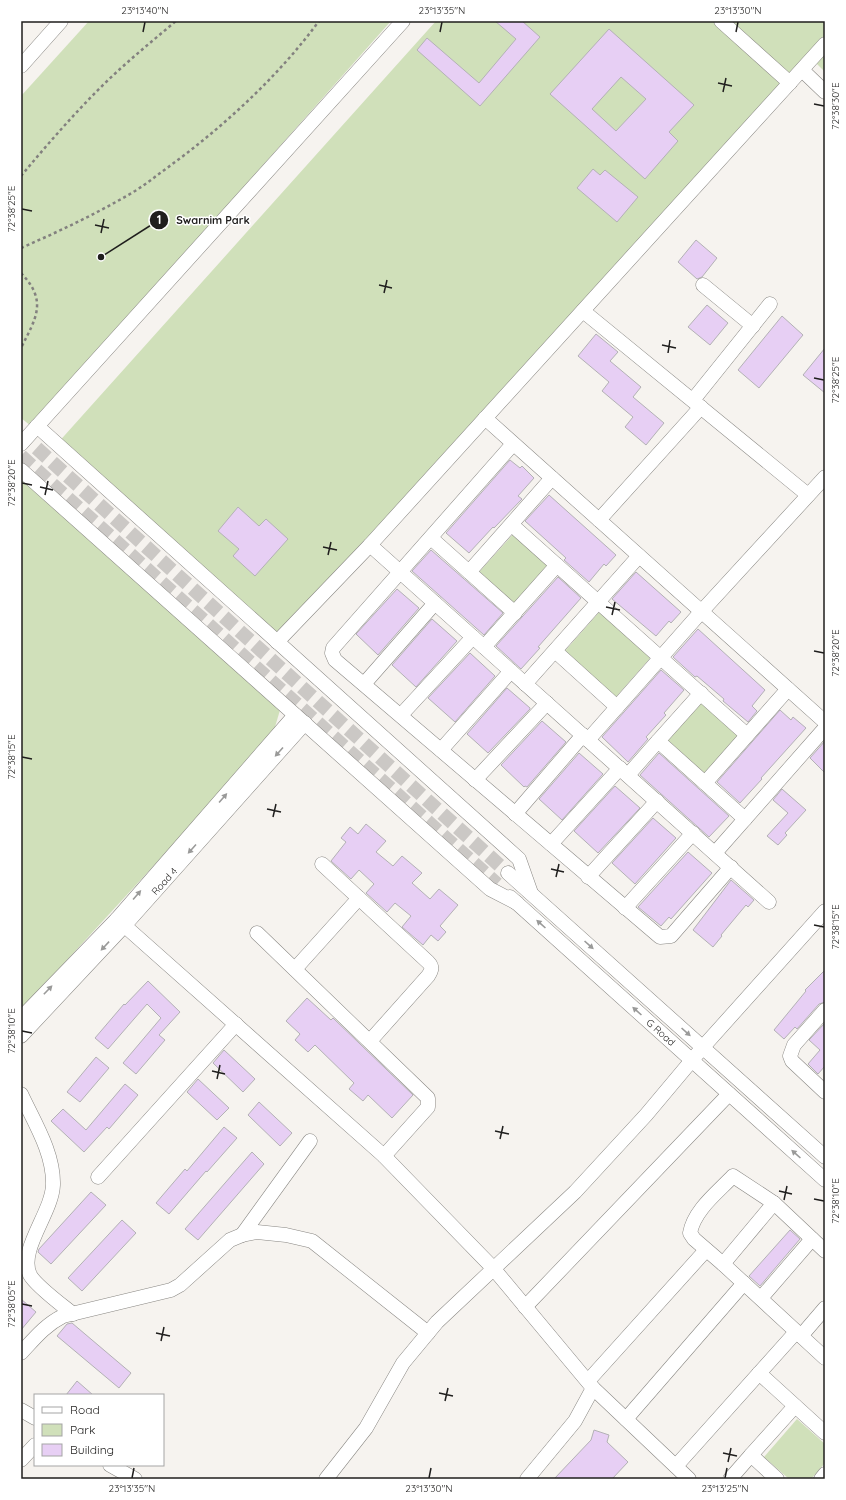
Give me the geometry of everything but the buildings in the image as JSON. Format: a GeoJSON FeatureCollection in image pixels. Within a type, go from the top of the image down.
{"type":"FeatureCollection","features":[{"type":"Feature","properties":{"kind":"street"},"geometry":{"type":"LineString","coordinates":[[21,66],[61,21]]}},
{"type":"Feature","properties":{"kind":"street"},"geometry":{"type":"LineString","coordinates":[[21,444],[403,21]]}},
{"type":"Feature","properties":{"kind":"street"},"geometry":{"type":"LineString","coordinates":[[721,21],[790,83]]}},
{"type":"Feature","properties":{"kind":"street"},"geometry":{"type":"LineString","coordinates":[[277,642],[370,545],[825,44]]}},
{"type":"Feature","properties":{"kind":"street"},"geometry":{"type":"LineString","coordinates":[[802,70],[825,92]]}},
{"type":"Feature","properties":{"kind":"street"},"geometry":{"type":"LineString","coordinates":[[703,285],[753,326]]}},
{"type":"Feature","properties":{"kind":"street"},"geometry":{"type":"LineString","coordinates":[[599,520],[697,404],[770,304]]}},
{"type":"Feature","properties":{"kind":"street"},"geometry":{"type":"LineString","coordinates":[[583,311],[808,495]]}},
{"type":"Feature","properties":{"kind":"street"},"geometry":{"type":"LineString","coordinates":[[485,418],[825,722]]}},
{"type":"Feature","properties":{"kind":"street"},"geometry":{"type":"LineString","coordinates":[[37,426],[519,859],[531,893]]}},
{"type":"Feature","properties":{"kind":"street"},"geometry":{"type":"LineString","coordinates":[[514,444],[333,648],[332,654],[335,660],[660,937],[671,936],[731,867]]}},
{"type":"Feature","properties":{"kind":"street"},"geometry":{"type":"LineString","coordinates":[[21,470],[490,889],[517,903]]}},
{"type":"Feature","properties":{"kind":"street"},"geometry":{"type":"LineString","coordinates":[[515,814],[585,737],[617,707],[701,612],[825,477]]}},
{"type":"Feature","properties":{"kind":"street"},"geometry":{"type":"LineString","coordinates":[[469,572],[552,478]]}},
{"type":"Feature","properties":{"kind":"street"},"geometry":{"type":"LineString","coordinates":[[512,524],[747,735]]}},
{"type":"Feature","properties":{"kind":"street"},"geometry":{"type":"LineString","coordinates":[[431,538],[515,613]]}},
{"type":"Feature","properties":{"kind":"street"},"geometry":{"type":"LineString","coordinates":[[370,545],[769,902]]}},
{"type":"Feature","properties":{"kind":"street"},"geometry":{"type":"LineString","coordinates":[[526,684],[639,556]]}},
{"type":"Feature","properties":{"kind":"street"},"geometry":{"type":"LineString","coordinates":[[484,647],[557,565]]}},
{"type":"Feature","properties":{"kind":"street"},"geometry":{"type":"LineString","coordinates":[[364,684],[436,603]]}},
{"type":"Feature","properties":{"kind":"street"},"geometry":{"type":"LineString","coordinates":[[401,716],[473,637]]}},
{"type":"Feature","properties":{"kind":"street"},"geometry":{"type":"LineString","coordinates":[[555,651],[617,707]]}},
{"type":"Feature","properties":{"kind":"street"},"geometry":{"type":"LineString","coordinates":[[441,750],[512,671]]}},
{"type":"Feature","properties":{"kind":"street"},"geometry":{"type":"LineString","coordinates":[[705,783],[788,689]]}},
{"type":"Feature","properties":{"kind":"street"},"geometry":{"type":"LineString","coordinates":[[551,844],[624,772],[658,742],[701,693]]}},
{"type":"Feature","properties":{"kind":"street"},"geometry":{"type":"LineString","coordinates":[[475,780],[547,703]]}},
{"type":"Feature","properties":{"kind":"street","name":"Road 4"},"geometry":{"type":"LineString","coordinates":[[21,1036],[300,719]]}},
{"type":"Feature","properties":{"kind":"street"},"geometry":{"type":"LineString","coordinates":[[715,853],[825,728]]}},
{"type":"Feature","properties":{"kind":"street"},"geometry":{"type":"LineString","coordinates":[[658,742],[745,819]]}},
{"type":"Feature","properties":{"kind":"street"},"geometry":{"type":"LineString","coordinates":[[588,876],[657,801]]}},
{"type":"Feature","properties":{"kind":"street"},"geometry":{"type":"LineString","coordinates":[[625,908],[693,834]]}},
{"type":"Feature","properties":{"kind":"street"},"geometry":{"type":"LineString","coordinates":[[322,864],[432,966],[432,972],[370,1041]]}},
{"type":"Feature","properties":{"kind":"street","name":"G Road"},"geometry":{"type":"LineString","coordinates":[[508,873],[825,1157]]}},
{"type":"Feature","properties":{"kind":"street","name":"G Road"},"geometry":{"type":"LineString","coordinates":[[496,884],[825,1180]]}},
{"type":"Feature","properties":{"kind":"street"},"geometry":{"type":"LineString","coordinates":[[295,969],[359,898]]}},
{"type":"Feature","properties":{"kind":"street"},"geometry":{"type":"LineString","coordinates":[[326,1479],[366,1428],[403,1362],[437,1322],[575,1192],[646,1115],[703,1047],[825,911]]}},
{"type":"Feature","properties":{"kind":"street"},"geometry":{"type":"LineString","coordinates":[[120,922],[384,1156],[493,1268],[590,1384],[689,1479]]}},
{"type":"Feature","properties":{"kind":"street","name":"Road 4"},"geometry":{"type":"LineString","coordinates":[[21,1018],[120,922]]}},
{"type":"Feature","properties":{"kind":"street"},"geometry":{"type":"LineString","coordinates":[[257,933],[428,1098],[428,1107],[384,1156]]}},
{"type":"Feature","properties":{"kind":"street"},"geometry":{"type":"LineString","coordinates":[[823,1086],[792,1061],[790,1056],[794,1045],[825,1010]]}},
{"type":"Feature","properties":{"kind":"street"},"geometry":{"type":"LineString","coordinates":[[98,1177],[236,1024]]}},
{"type":"Feature","properties":{"kind":"street"},"geometry":{"type":"LineString","coordinates":[[21,1094],[47,1149],[53,1185],[50,1203],[28,1252],[28,1266],[30,1275],[73,1314]]}},
{"type":"Feature","properties":{"kind":"street"},"geometry":{"type":"LineString","coordinates":[[525,1307],[729,1094]]}},
{"type":"Feature","properties":{"kind":"street"},"geometry":{"type":"LineString","coordinates":[[242,1235],[310,1141]]}},
{"type":"Feature","properties":{"kind":"street"},"geometry":{"type":"LineString","coordinates":[[825,1251],[774,1204],[733,1176],[701,1210],[691,1227],[690,1233],[694,1240],[723,1264],[825,1358]]}},
{"type":"Feature","properties":{"kind":"street"},"geometry":{"type":"LineString","coordinates":[[723,1264],[774,1204]]}},
{"type":"Feature","properties":{"kind":"street"},"geometry":{"type":"LineString","coordinates":[[21,1353],[43,1329],[53,1321],[73,1314],[171,1290],[180,1285],[230,1240],[242,1235],[257,1232],[286,1235],[312,1241],[428,1333]]}},
{"type":"Feature","properties":{"kind":"street"},"geometry":{"type":"LineString","coordinates":[[760,1298],[812,1239]]}},
{"type":"Feature","properties":{"kind":"street"},"geometry":{"type":"LineString","coordinates":[[527,1479],[575,1421],[590,1384],[706,1250]]}},
{"type":"Feature","properties":{"kind":"street"},"geometry":{"type":"LineString","coordinates":[[626,1419],[744,1283]]}},
{"type":"Feature","properties":{"kind":"street"},"geometry":{"type":"LineString","coordinates":[[676,1466],[759,1373],[825,1308]]}},
{"type":"Feature","properties":{"kind":"street"},"geometry":{"type":"LineString","coordinates":[[759,1373],[825,1433]]}},
{"type":"Feature","properties":{"kind":"street"},"geometry":{"type":"LineString","coordinates":[[730,1479],[795,1406]]}},
{"type":"Feature","properties":{"kind":"street"},"geometry":{"type":"LineString","coordinates":[[21,1410],[34,1417]]}},
{"type":"Feature","properties":{"kind":"street"},"geometry":{"type":"LineString","coordinates":[[21,1460],[34,1446]]}},
{"type":"Feature","properties":{"kind":"street"},"geometry":{"type":"LineString","coordinates":[[751,1455],[777,1479]]}},
{"type":"Feature","properties":{"kind":"street"},"geometry":{"type":"LineString","coordinates":[[112,1466],[135,1479]]}},
{"type":"Feature","properties":{"kind":"street"},"geometry":{"type":"LineString","coordinates":[[820,1479],[825,1474]]}},
{"type":"Feature","properties":{"kind":"path"},"geometry":{"type":"LineString","coordinates":[[21,176],[61,129],[100,88],[141,50],[176,21]]}},
{"type":"Feature","properties":{"kind":"path"},"geometry":{"type":"LineString","coordinates":[[21,248],[80,221],[135,190],[196,147],[241,108],[282,65],[319,21]]}},
{"type":"Feature","properties":{"kind":"path"},"geometry":{"type":"LineString","coordinates":[[21,273],[30,282],[37,297],[36,315],[21,348]]}},
{"type":"Feature","properties":{"kind":"green space"},"geometry":{"type":"Polygon","coordinates":[[[89,21],[391,21],[31,426],[21,418],[21,96],[89,21]]]}},
{"type":"Feature","properties":{"kind":"green space"},"geometry":{"type":"Polygon","coordinates":[[[436,21],[825,21],[825,72],[809,56],[271,643],[56,445],[436,21]]]}},
{"type":"Feature","properties":{"kind":"green space"},"geometry":{"type":"Polygon","coordinates":[[[21,471],[283,700],[272,737],[21,1010],[21,471]]]}},
{"type":"Feature","properties":{"kind":"green space"},"geometry":{"type":"Polygon","coordinates":[[[516,531],[552,563],[515,604],[479,572],[516,531]]]}},
{"type":"Feature","properties":{"kind":"green space"},"geometry":{"type":"Polygon","coordinates":[[[601,610],[652,656],[615,698],[564,652],[601,610]]]}},
{"type":"Feature","properties":{"kind":"green space"},"geometry":{"type":"Polygon","coordinates":[[[701,700],[740,737],[703,776],[664,740],[701,700]]]}},
{"type":"Feature","properties":{"kind":"green space"},"geometry":{"type":"Polygon","coordinates":[[[797,1419],[825,1444],[825,1463],[811,1479],[789,1479],[764,1457],[797,1419]]]}},
{"type":"Feature","properties":{"kind":"tunnel"},"geometry":{"type":"LineString","coordinates":[[21,434],[508,873]]}},
{"type":"Feature","properties":{"kind":"tunnel"},"geometry":{"type":"LineString","coordinates":[[21,456],[497,884]]}},
{"type":"Feature","properties":{"kind":"place","name":"Swarnim Park"},"geometry":{"type":"Point","coordinates":[101,257]}}]}
